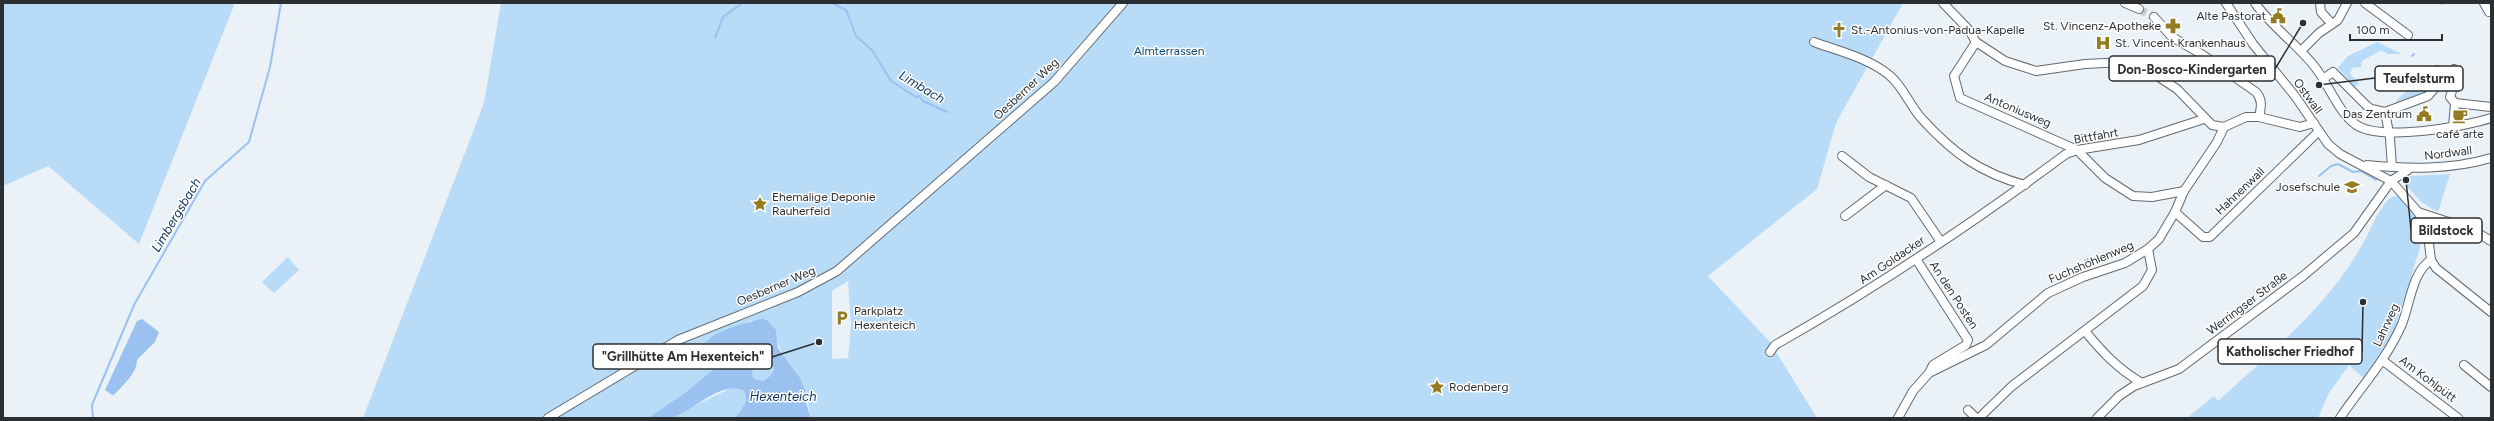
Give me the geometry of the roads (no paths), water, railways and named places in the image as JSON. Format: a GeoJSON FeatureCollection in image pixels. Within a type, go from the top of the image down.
{"type":"FeatureCollection","features":[{"type":"Feature","properties":{"kind":"street","name":"Oesberner Weg"},"geometry":{"type":"LineString","coordinates":[[548,418],[678,340],[798,292],[837,271],[1054,82],[1123,3]]}},
{"type":"Feature","properties":{"kind":"street"},"geometry":{"type":"LineString","coordinates":[[1943,3],[1968,30],[1976,42],[2005,61],[2036,71],[2085,64],[2125,62],[2151,72],[2177,89],[2204,119],[2212,125],[2224,127],[2241,118],[2258,117],[2300,127],[2314,124]]}},
{"type":"Feature","properties":{"kind":"street"},"geometry":{"type":"LineString","coordinates":[[2125,3],[2139,9]]}},
{"type":"Feature","properties":{"kind":"street","name":"Ostwall"},"geometry":{"type":"LineString","coordinates":[[2226,3],[2253,44],[2295,96],[2319,131],[2340,154],[2364,165],[2391,181],[2418,212],[2427,227],[2431,260]]}},
{"type":"Feature","properties":{"kind":"street"},"geometry":{"type":"LineString","coordinates":[[2256,3],[2323,78],[2354,124],[2359,128],[2389,134],[2453,127],[2491,118]]}},
{"type":"Feature","properties":{"kind":"street"},"geometry":{"type":"LineString","coordinates":[[2320,3],[2321,12],[2332,24]]}},
{"type":"Feature","properties":{"kind":"street"},"geometry":{"type":"LineString","coordinates":[[2301,52],[2318,33],[2338,20],[2347,3]]}},
{"type":"Feature","properties":{"kind":"street"},"geometry":{"type":"LineString","coordinates":[[2365,3],[2408,35]]}},
{"type":"Feature","properties":{"kind":"street"},"geometry":{"type":"LineString","coordinates":[[2484,3],[2489,12]]}},
{"type":"Feature","properties":{"kind":"street"},"geometry":{"type":"LineString","coordinates":[[2154,17],[2172,37],[2203,55],[2256,92],[2260,97],[2261,107],[2258,117]]}},
{"type":"Feature","properties":{"kind":"street"},"geometry":{"type":"LineString","coordinates":[[1814,42],[1874,65],[1889,75],[1921,118],[1969,163],[1997,176],[2025,185]]}},
{"type":"Feature","properties":{"kind":"street","name":"Antoniusweg"},"geometry":{"type":"LineString","coordinates":[[1976,42],[1954,76],[1960,98],[2077,150],[2105,178],[2133,196],[2152,198],[2184,192]]}},
{"type":"Feature","properties":{"kind":"street"},"geometry":{"type":"LineString","coordinates":[[2454,69],[2454,85],[2450,97],[2455,103],[2491,107]]}},
{"type":"Feature","properties":{"kind":"street"},"geometry":{"type":"LineString","coordinates":[[2323,78],[2333,72],[2367,106],[2371,109],[2385,112],[2428,96],[2434,89],[2437,70]]}},
{"type":"Feature","properties":{"kind":"street"},"geometry":{"type":"LineString","coordinates":[[2453,127],[2455,103]]}},
{"type":"Feature","properties":{"kind":"street"},"geometry":{"type":"LineString","coordinates":[[2385,112],[2389,134],[2392,168]]}},
{"type":"Feature","properties":{"kind":"street","name":"Bittfahrt"},"geometry":{"type":"LineString","coordinates":[[2025,185],[2066,154],[2077,150],[2139,140],[2204,119]]}},
{"type":"Feature","properties":{"kind":"street","name":"Fuchshöhlenweg"},"geometry":{"type":"LineString","coordinates":[[1898,418],[1913,391],[1930,372],[1986,345],[2048,293],[2072,281],[2125,263],[2148,250],[2159,240],[2175,212],[2184,192],[2217,142],[2224,127]]}},
{"type":"Feature","properties":{"kind":"street","name":"Hahnenwall"},"geometry":{"type":"LineString","coordinates":[[2175,212],[2203,237],[2210,237],[2319,131]]}},
{"type":"Feature","properties":{"kind":"street"},"geometry":{"type":"LineString","coordinates":[[1842,156],[1869,177],[1911,198],[1941,242]]}},
{"type":"Feature","properties":{"kind":"street","name":"Nordwall"},"geometry":{"type":"LineString","coordinates":[[2364,165],[2408,170],[2465,164],[2491,158]]}},
{"type":"Feature","properties":{"kind":"street","name":"Nordwall"},"geometry":{"type":"LineString","coordinates":[[2391,181],[2408,170]]}},
{"type":"Feature","properties":{"kind":"street","name":"Werringser Straße"},"geometry":{"type":"LineString","coordinates":[[2097,418],[2118,396],[2142,382],[2163,377],[2179,369],[2303,276],[2354,233],[2391,181]]}},
{"type":"Feature","properties":{"kind":"street"},"geometry":{"type":"LineString","coordinates":[[1845,216],[1886,185]]}},
{"type":"Feature","properties":{"kind":"street","name":"Am Goldacker"},"geometry":{"type":"LineString","coordinates":[[1770,352],[1775,345],[1863,295],[2025,185]]}},
{"type":"Feature","properties":{"kind":"street"},"geometry":{"type":"LineString","coordinates":[[2418,212],[2474,230],[2491,241]]}},
{"type":"Feature","properties":{"kind":"street"},"geometry":{"type":"LineString","coordinates":[[1968,410],[1978,418],[2012,386],[2135,294],[2148,281],[2152,270],[2148,250]]}},
{"type":"Feature","properties":{"kind":"street","name":"An den Posten"},"geometry":{"type":"LineString","coordinates":[[1916,259],[1968,340],[1966,345],[1933,366],[1930,372]]}},
{"type":"Feature","properties":{"kind":"street"},"geometry":{"type":"LineString","coordinates":[[2431,260],[2436,268],[2491,312]]}},
{"type":"Feature","properties":{"kind":"street","name":"Lahrweg"},"geometry":{"type":"LineString","coordinates":[[2340,418],[2382,360],[2403,323],[2421,267],[2431,260]]}},
{"type":"Feature","properties":{"kind":"street"},"geometry":{"type":"LineString","coordinates":[[2085,331],[2106,356],[2126,373],[2142,382]]}},
{"type":"Feature","properties":{"kind":"street","name":"Am Kohlpütt"},"geometry":{"type":"LineString","coordinates":[[2382,360],[2458,418]]}},
{"type":"Feature","properties":{"kind":"street"},"geometry":{"type":"LineString","coordinates":[[2464,365],[2491,386]]}},
{"type":"Feature","properties":{"kind":"water"},"geometry":{"type":"Polygon","coordinates":[[[142,319],[159,332],[155,342],[137,360],[135,370],[115,394],[112,395],[105,390],[137,321],[142,319]]]}},
{"type":"Feature","properties":{"kind":"water","name":"Hexenteich"},"geometry":{"type":"Polygon","coordinates":[[[763,319],[768,321],[776,330],[778,348],[799,376],[806,392],[811,394],[810,400],[806,402],[811,418],[735,418],[744,405],[746,395],[744,391],[735,388],[726,389],[716,393],[678,415],[669,418],[648,418],[686,392],[720,364],[719,359],[704,346],[706,341],[729,328],[763,319]],[[759,358],[752,365],[753,378],[763,381],[770,376],[774,370],[770,360],[759,358]]]}},
{"type":"Feature","properties":{"kind":"waterway","name":"Limbergsbach"},"geometry":{"type":"LineString","coordinates":[[93,418],[92,405],[134,305],[205,181],[249,142],[270,67],[281,3]]}},
{"type":"Feature","properties":{"kind":"waterway"},"geometry":{"type":"LineString","coordinates":[[715,38],[723,17],[742,3]]}},
{"type":"Feature","properties":{"kind":"waterway","name":"Limbach"},"geometry":{"type":"LineString","coordinates":[[832,3],[846,10],[856,36],[872,50],[891,81],[916,97],[919,96],[923,101],[947,112]]}},
{"type":"Feature","properties":{"kind":"waterway"},"geometry":{"type":"LineString","coordinates":[[2319,176],[2331,166],[2338,164],[2353,172],[2361,171],[2376,180]]}},
{"type":"Feature","properties":{"kind":"tunnel"},"geometry":{"type":"LineString","coordinates":[[2139,9],[2154,17]]}},
{"type":"Feature","properties":{"kind":"place","name":"Alte Pastorat"},"geometry":{"type":"Point","coordinates":[2278,16]}},
{"type":"Feature","properties":{"kind":"place","name":"Don-Bosco-Kindergarten"},"geometry":{"type":"Point","coordinates":[2303,23]}},
{"type":"Feature","properties":{"kind":"place","name":"St. Vincenz-Apotheke"},"geometry":{"type":"Point","coordinates":[2173,26]}},
{"type":"Feature","properties":{"kind":"place","name":"St.-Antonius-von-Padua-Kapelle"},"geometry":{"type":"Point","coordinates":[1839,30]}},
{"type":"Feature","properties":{"kind":"place","name":"St. Vincent Krankenhaus"},"geometry":{"type":"Point","coordinates":[2103,43]}},
{"type":"Feature","properties":{"kind":"place","name":"Teufelsturm"},"geometry":{"type":"Point","coordinates":[2319,85]}},
{"type":"Feature","properties":{"kind":"place","name":"Das Zentrum"},"geometry":{"type":"Point","coordinates":[2424,114]}},
{"type":"Feature","properties":{"kind":"place","name":"café arte"},"geometry":{"type":"Point","coordinates":[2460,116]}},
{"type":"Feature","properties":{"kind":"place","name":"Bildstock"},"geometry":{"type":"Point","coordinates":[2406,180]}},
{"type":"Feature","properties":{"kind":"place","name":"Josefschule"},"geometry":{"type":"Point","coordinates":[2352,187]}},
{"type":"Feature","properties":{"kind":"place","name":"Ehemalige Deponie Rauherfeld"},"geometry":{"type":"Point","coordinates":[760,204]}},
{"type":"Feature","properties":{"kind":"place","name":"Katholischer Friedhof"},"geometry":{"type":"Point","coordinates":[2363,302]}},
{"type":"Feature","properties":{"kind":"place","name":"Parkplatz Hexenteich"},"geometry":{"type":"Point","coordinates":[842,318]}},
{"type":"Feature","properties":{"kind":"place","name":"\"Grillhütte Am Hexenteich\""},"geometry":{"type":"Point","coordinates":[819,342]}},
{"type":"Feature","properties":{"kind":"place","name":"Rodenberg"},"geometry":{"type":"Point","coordinates":[1437,387]}},
{"type":"Feature","properties":{"kind":"park label","name":"Almterrassen"},"geometry":{"type":"Point","coordinates":[1169,51]}}]}
